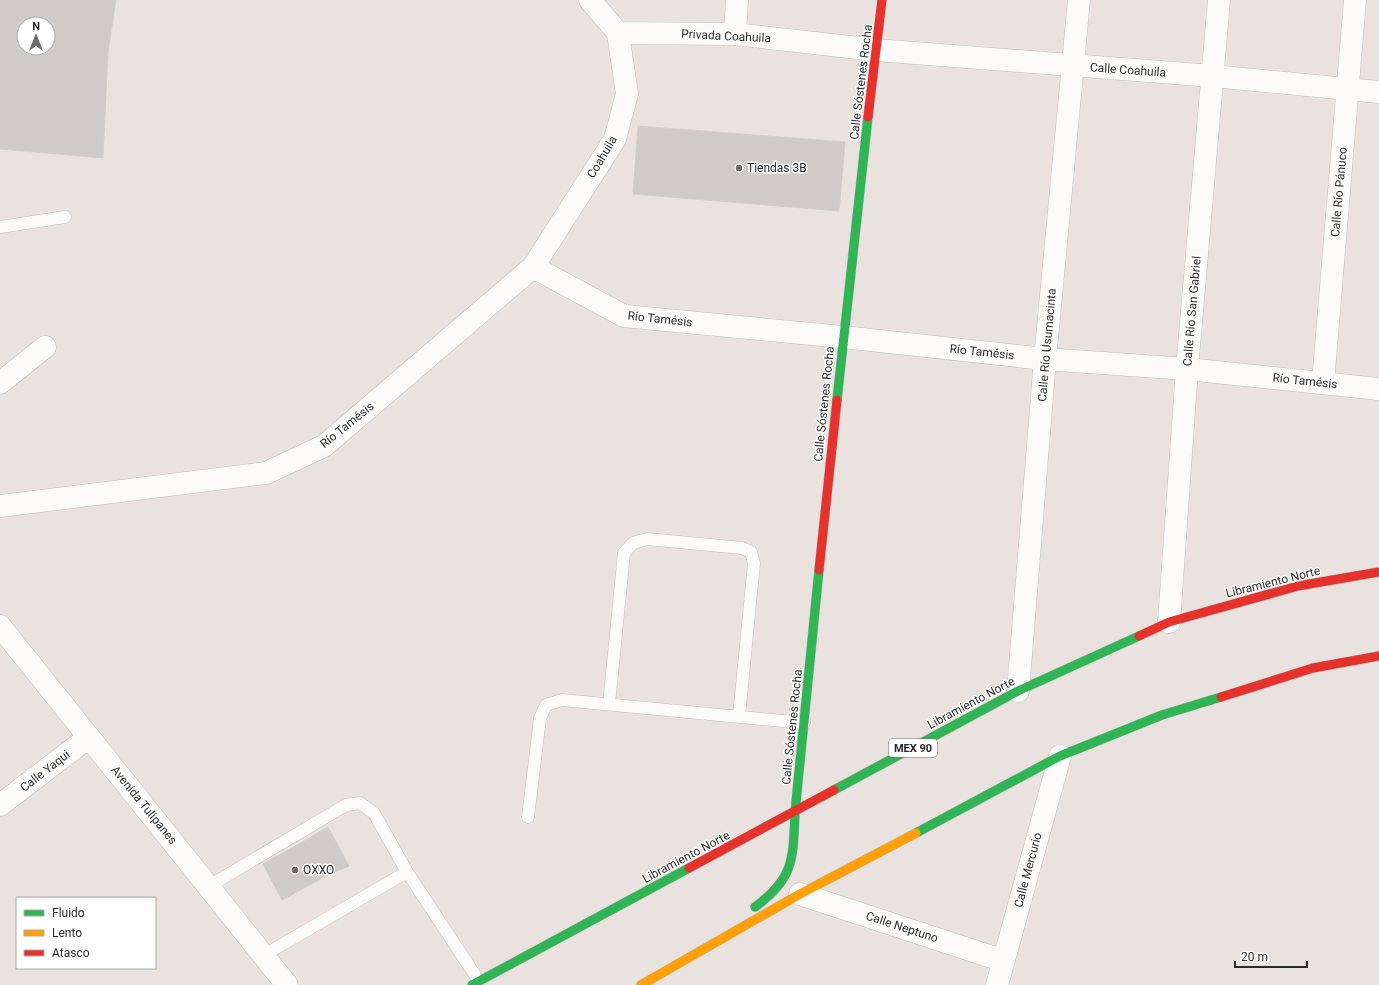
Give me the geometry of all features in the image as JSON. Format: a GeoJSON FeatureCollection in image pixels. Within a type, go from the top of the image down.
{"type":"FeatureCollection","features":[{"type":"Feature","properties":{"kind":"main road","name":"Calle Sóstenes Rocha"},"geometry":{"type":"LineString","coordinates":[[749,910],[779,889],[791,865],[795,812],[843,337],[882,0]]}},
{"type":"Feature","properties":{"kind":"main road","name":"Libramiento Norte"},"geometry":{"type":"LineString","coordinates":[[475,983],[1018,691],[1169,622],[1298,586],[1379,572]]}},
{"type":"Feature","properties":{"kind":"main road"},"geometry":{"type":"LineString","coordinates":[[641,985],[800,894],[1060,756],[1162,715],[1313,668],[1379,656]]}},
{"type":"Feature","properties":{"kind":"main road"},"geometry":{"type":"LineString","coordinates":[[641,985],[644,971]]}},
{"type":"Feature","properties":{"kind":"street"},"geometry":{"type":"LineString","coordinates":[[590,0],[618,33]]}},
{"type":"Feature","properties":{"kind":"street"},"geometry":{"type":"LineString","coordinates":[[735,34],[737,0]]}},
{"type":"Feature","properties":{"kind":"street","name":"Calle Río Usumacinta"},"geometry":{"type":"LineString","coordinates":[[1018,691],[1045,359],[1074,66],[1079,0]]}},
{"type":"Feature","properties":{"kind":"street","name":"Calle Río San Gabriel"},"geometry":{"type":"LineString","coordinates":[[1169,622],[1187,369],[1219,0]]}},
{"type":"Feature","properties":{"kind":"street","name":"Calle Río Pánuco"},"geometry":{"type":"LineString","coordinates":[[1323,383],[1355,0]]}},
{"type":"Feature","properties":{"kind":"street","name":"Privada Coahuila"},"geometry":{"type":"LineString","coordinates":[[618,33],[735,34],[876,50]]}},
{"type":"Feature","properties":{"kind":"street","name":"Coahuila"},"geometry":{"type":"LineString","coordinates":[[532,267],[615,139],[627,94],[618,33]]}},
{"type":"Feature","properties":{"kind":"street","name":"Calle Coahuila"},"geometry":{"type":"LineString","coordinates":[[876,50],[1212,76],[1379,92]]}},
{"type":"Feature","properties":{"kind":"street","name":"Río Tamésis"},"geometry":{"type":"LineString","coordinates":[[0,506],[266,473],[324,446],[532,267],[624,316],[843,337],[1045,359],[1187,369],[1379,390]]}},
{"type":"Feature","properties":{"kind":"street"},"geometry":{"type":"LineString","coordinates":[[0,383],[46,346]]}},
{"type":"Feature","properties":{"kind":"street","name":"Avenida Tulipanes"},"geometry":{"type":"LineString","coordinates":[[0,626],[287,985]]}},
{"type":"Feature","properties":{"kind":"street","name":"Calle Yaqui"},"geometry":{"type":"LineString","coordinates":[[0,805],[89,737]]}},
{"type":"Feature","properties":{"kind":"street","name":"Calle Mercurio"},"geometry":{"type":"LineString","coordinates":[[997,985],[1060,756]]}},
{"type":"Feature","properties":{"kind":"street","name":"Calle Neptuno"},"geometry":{"type":"LineString","coordinates":[[800,894],[1004,961]]}},
{"type":"Feature","properties":{"kind":"lane"},"geometry":{"type":"LineString","coordinates":[[0,227],[65,217]]}},
{"type":"Feature","properties":{"kind":"lane"},"geometry":{"type":"LineString","coordinates":[[609,704],[624,554],[633,543],[647,539],[742,548],[751,552],[754,563],[739,716]]}},
{"type":"Feature","properties":{"kind":"lane"},"geometry":{"type":"LineString","coordinates":[[528,817],[540,718],[546,705],[562,700],[804,723]]}},
{"type":"Feature","properties":{"kind":"lane"},"geometry":{"type":"LineString","coordinates":[[209,886],[346,805],[360,803],[374,812],[407,872],[475,983]]}},
{"type":"Feature","properties":{"kind":"lane"},"geometry":{"type":"LineString","coordinates":[[264,955],[407,872]]}},
{"type":"Feature","properties":{"kind":"building"},"geometry":{"type":"Polygon","coordinates":[[[0,0],[116,0],[108,51],[103,158],[0,149],[0,0]]]}},
{"type":"Feature","properties":{"kind":"building","name":"Tiendas 3B"},"geometry":{"type":"Polygon","coordinates":[[[638,126],[845,142],[839,211],[633,194],[638,126]]]}},
{"type":"Feature","properties":{"kind":"building"},"geometry":{"type":"Polygon","coordinates":[[[328,827],[349,866],[328,875],[306,840],[328,827]]]}},
{"type":"Feature","properties":{"kind":"building"},"geometry":{"type":"Polygon","coordinates":[[[306,840],[328,875],[282,900],[263,864],[306,840]]]}},
{"type":"Feature","properties":{"kind":"traffic: fast"},"geometry":{"type":"LineString","coordinates":[[837,400],[868,117]]}},
{"type":"Feature","properties":{"kind":"traffic: fast"},"geometry":{"type":"LineString","coordinates":[[795,812],[819,570]]}},
{"type":"Feature","properties":{"kind":"traffic: fast"},"geometry":{"type":"LineString","coordinates":[[834,790],[1018,691],[1139,636]]}},
{"type":"Feature","properties":{"kind":"traffic: fast"},"geometry":{"type":"LineString","coordinates":[[916,833],[1060,756],[1162,715],[1221,697]]}},
{"type":"Feature","properties":{"kind":"traffic: fast"},"geometry":{"type":"LineString","coordinates":[[755,907],[778,886],[785,876],[792,855],[795,812]]}},
{"type":"Feature","properties":{"kind":"traffic: fast"},"geometry":{"type":"LineString","coordinates":[[472,985],[689,868]]}},
{"type":"Feature","properties":{"kind":"traffic: slow"},"geometry":{"type":"LineString","coordinates":[[641,985],[800,894],[916,833]]}},
{"type":"Feature","properties":{"kind":"traffic: jam"},"geometry":{"type":"LineString","coordinates":[[868,117],[882,0]]}},
{"type":"Feature","properties":{"kind":"traffic: jam"},"geometry":{"type":"LineString","coordinates":[[819,570],[837,400]]}},
{"type":"Feature","properties":{"kind":"traffic: jam"},"geometry":{"type":"LineString","coordinates":[[1139,636],[1169,622],[1298,586],[1379,572]]}},
{"type":"Feature","properties":{"kind":"traffic: jam"},"geometry":{"type":"LineString","coordinates":[[1221,697],[1313,668],[1379,656]]}},
{"type":"Feature","properties":{"kind":"traffic: jam"},"geometry":{"type":"LineString","coordinates":[[689,868],[834,790]]}},
{"type":"Feature","properties":{"kind":"place","name":"Tiendas 3B"},"geometry":{"type":"Point","coordinates":[739,168]}},
{"type":"Feature","properties":{"kind":"place","name":"OXXO"},"geometry":{"type":"Point","coordinates":[295,870]}}]}
